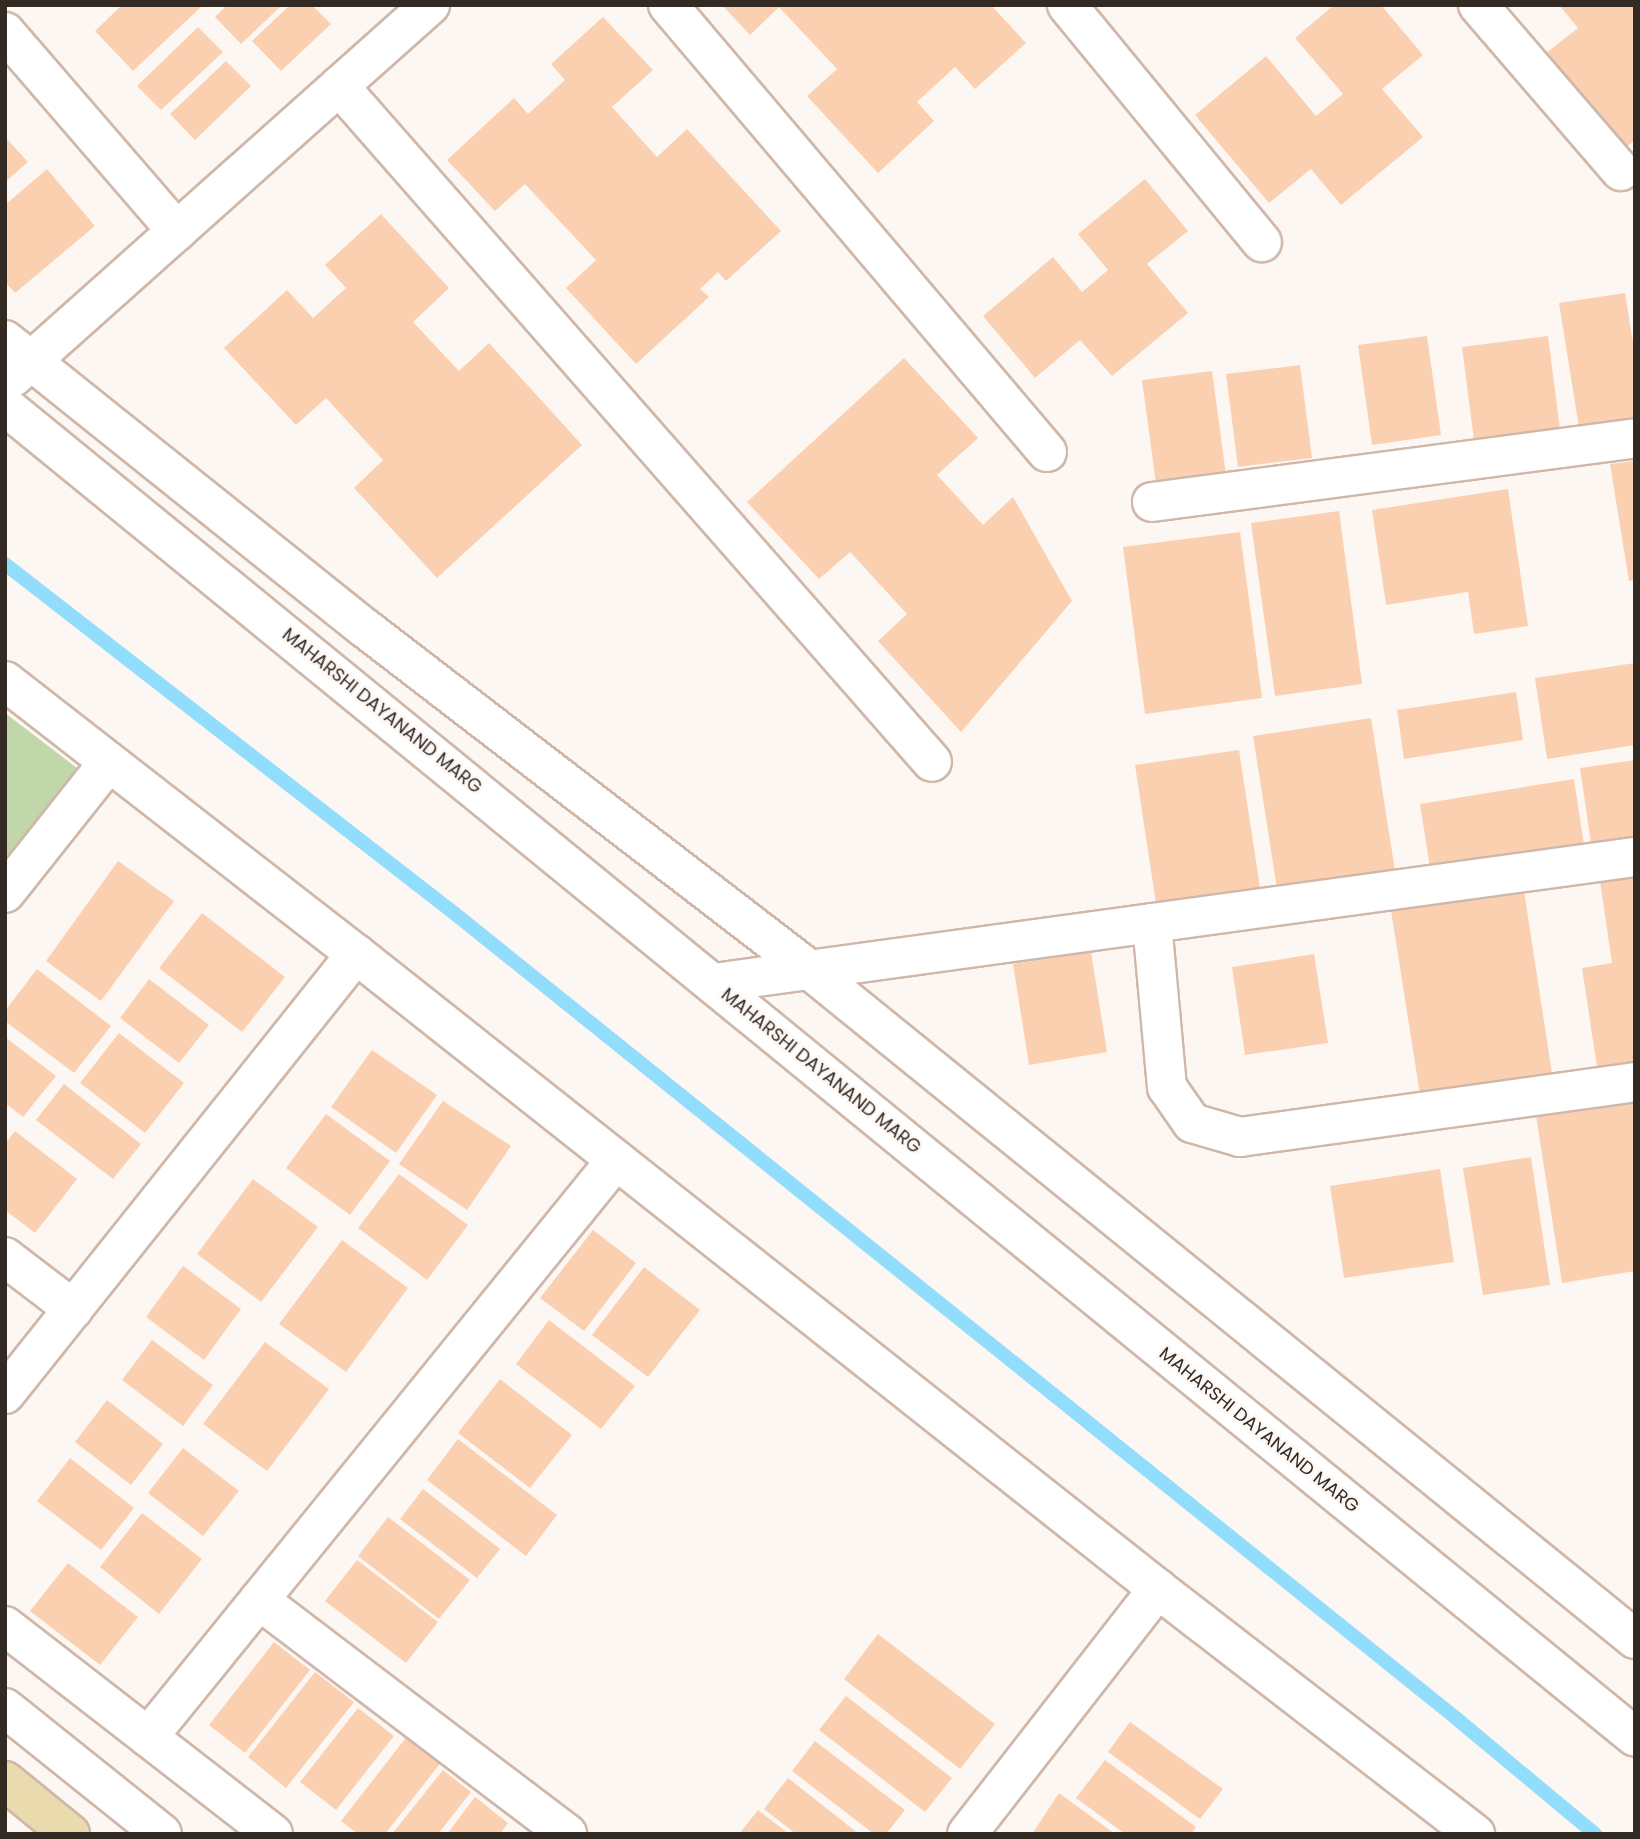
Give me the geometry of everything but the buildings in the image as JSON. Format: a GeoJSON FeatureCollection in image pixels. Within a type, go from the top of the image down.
{"type":"FeatureCollection","features":[{"type":"Feature","properties":{"kind":"main road"},"geometry":{"type":"LineString","coordinates":[[5,1781],[70,1834]]}},
{"type":"Feature","properties":{"kind":"street"},"geometry":{"type":"LineString","coordinates":[[430,5],[177,231],[14,361],[811,971],[1635,1639]]}},
{"type":"Feature","properties":{"kind":"street"},"geometry":{"type":"LineString","coordinates":[[668,5],[1047,453]]}},
{"type":"Feature","properties":{"kind":"street"},"geometry":{"type":"LineString","coordinates":[[1067,5],[1262,242]]}},
{"type":"Feature","properties":{"kind":"street"},"geometry":{"type":"LineString","coordinates":[[1478,5],[1621,171]]}},
{"type":"Feature","properties":{"kind":"street"},"geometry":{"type":"LineString","coordinates":[[5,32],[177,231]]}},
{"type":"Feature","properties":{"kind":"street"},"geometry":{"type":"LineString","coordinates":[[339,86],[932,762]]}},
{"type":"Feature","properties":{"kind":"street","name":"MAHARSHI DAYANAND MARG"},"geometry":{"type":"LineString","coordinates":[[5,406],[1635,1737]]}},
{"type":"Feature","properties":{"kind":"street"},"geometry":{"type":"LineString","coordinates":[[1152,502],[1635,438]]}},
{"type":"Feature","properties":{"kind":"street"},"geometry":{"type":"LineString","coordinates":[[5,681],[356,954],[1158,1589],[1475,1834]]}},
{"type":"Feature","properties":{"kind":"street"},"geometry":{"type":"LineString","coordinates":[[5,893],[109,762]]}},
{"type":"Feature","properties":{"kind":"street"},"geometry":{"type":"LineString","coordinates":[[714,983],[1635,857]]}},
{"type":"Feature","properties":{"kind":"street"},"geometry":{"type":"LineString","coordinates":[[1152,923],[1167,1087],[1192,1123],[1240,1137],[1635,1082]]}},
{"type":"Feature","properties":{"kind":"street"},"geometry":{"type":"LineString","coordinates":[[5,1394],[356,954]]}},
{"type":"Feature","properties":{"kind":"street"},"geometry":{"type":"LineString","coordinates":[[148,1737],[616,1160]]}},
{"type":"Feature","properties":{"kind":"street"},"geometry":{"type":"LineString","coordinates":[[5,1256],[72,1310]]}},
{"type":"Feature","properties":{"kind":"street"},"geometry":{"type":"LineString","coordinates":[[967,1834],[1158,1589]]}},
{"type":"Feature","properties":{"kind":"street"},"geometry":{"type":"LineString","coordinates":[[259,1600],[567,1834]]}},
{"type":"Feature","properties":{"kind":"street"},"geometry":{"type":"LineString","coordinates":[[5,1626],[273,1834]]}},
{"type":"Feature","properties":{"kind":"street"},"geometry":{"type":"LineString","coordinates":[[5,1708],[162,1834]]}},
{"type":"Feature","properties":{"kind":"green space"},"geometry":{"type":"Polygon","coordinates":[[[5,713],[77,768],[5,859],[5,713]]]}},
{"type":"Feature","properties":{"kind":"waterway"},"geometry":{"type":"LineString","coordinates":[[5,564],[454,913],[1457,1719],[1595,1834]]}}]}
